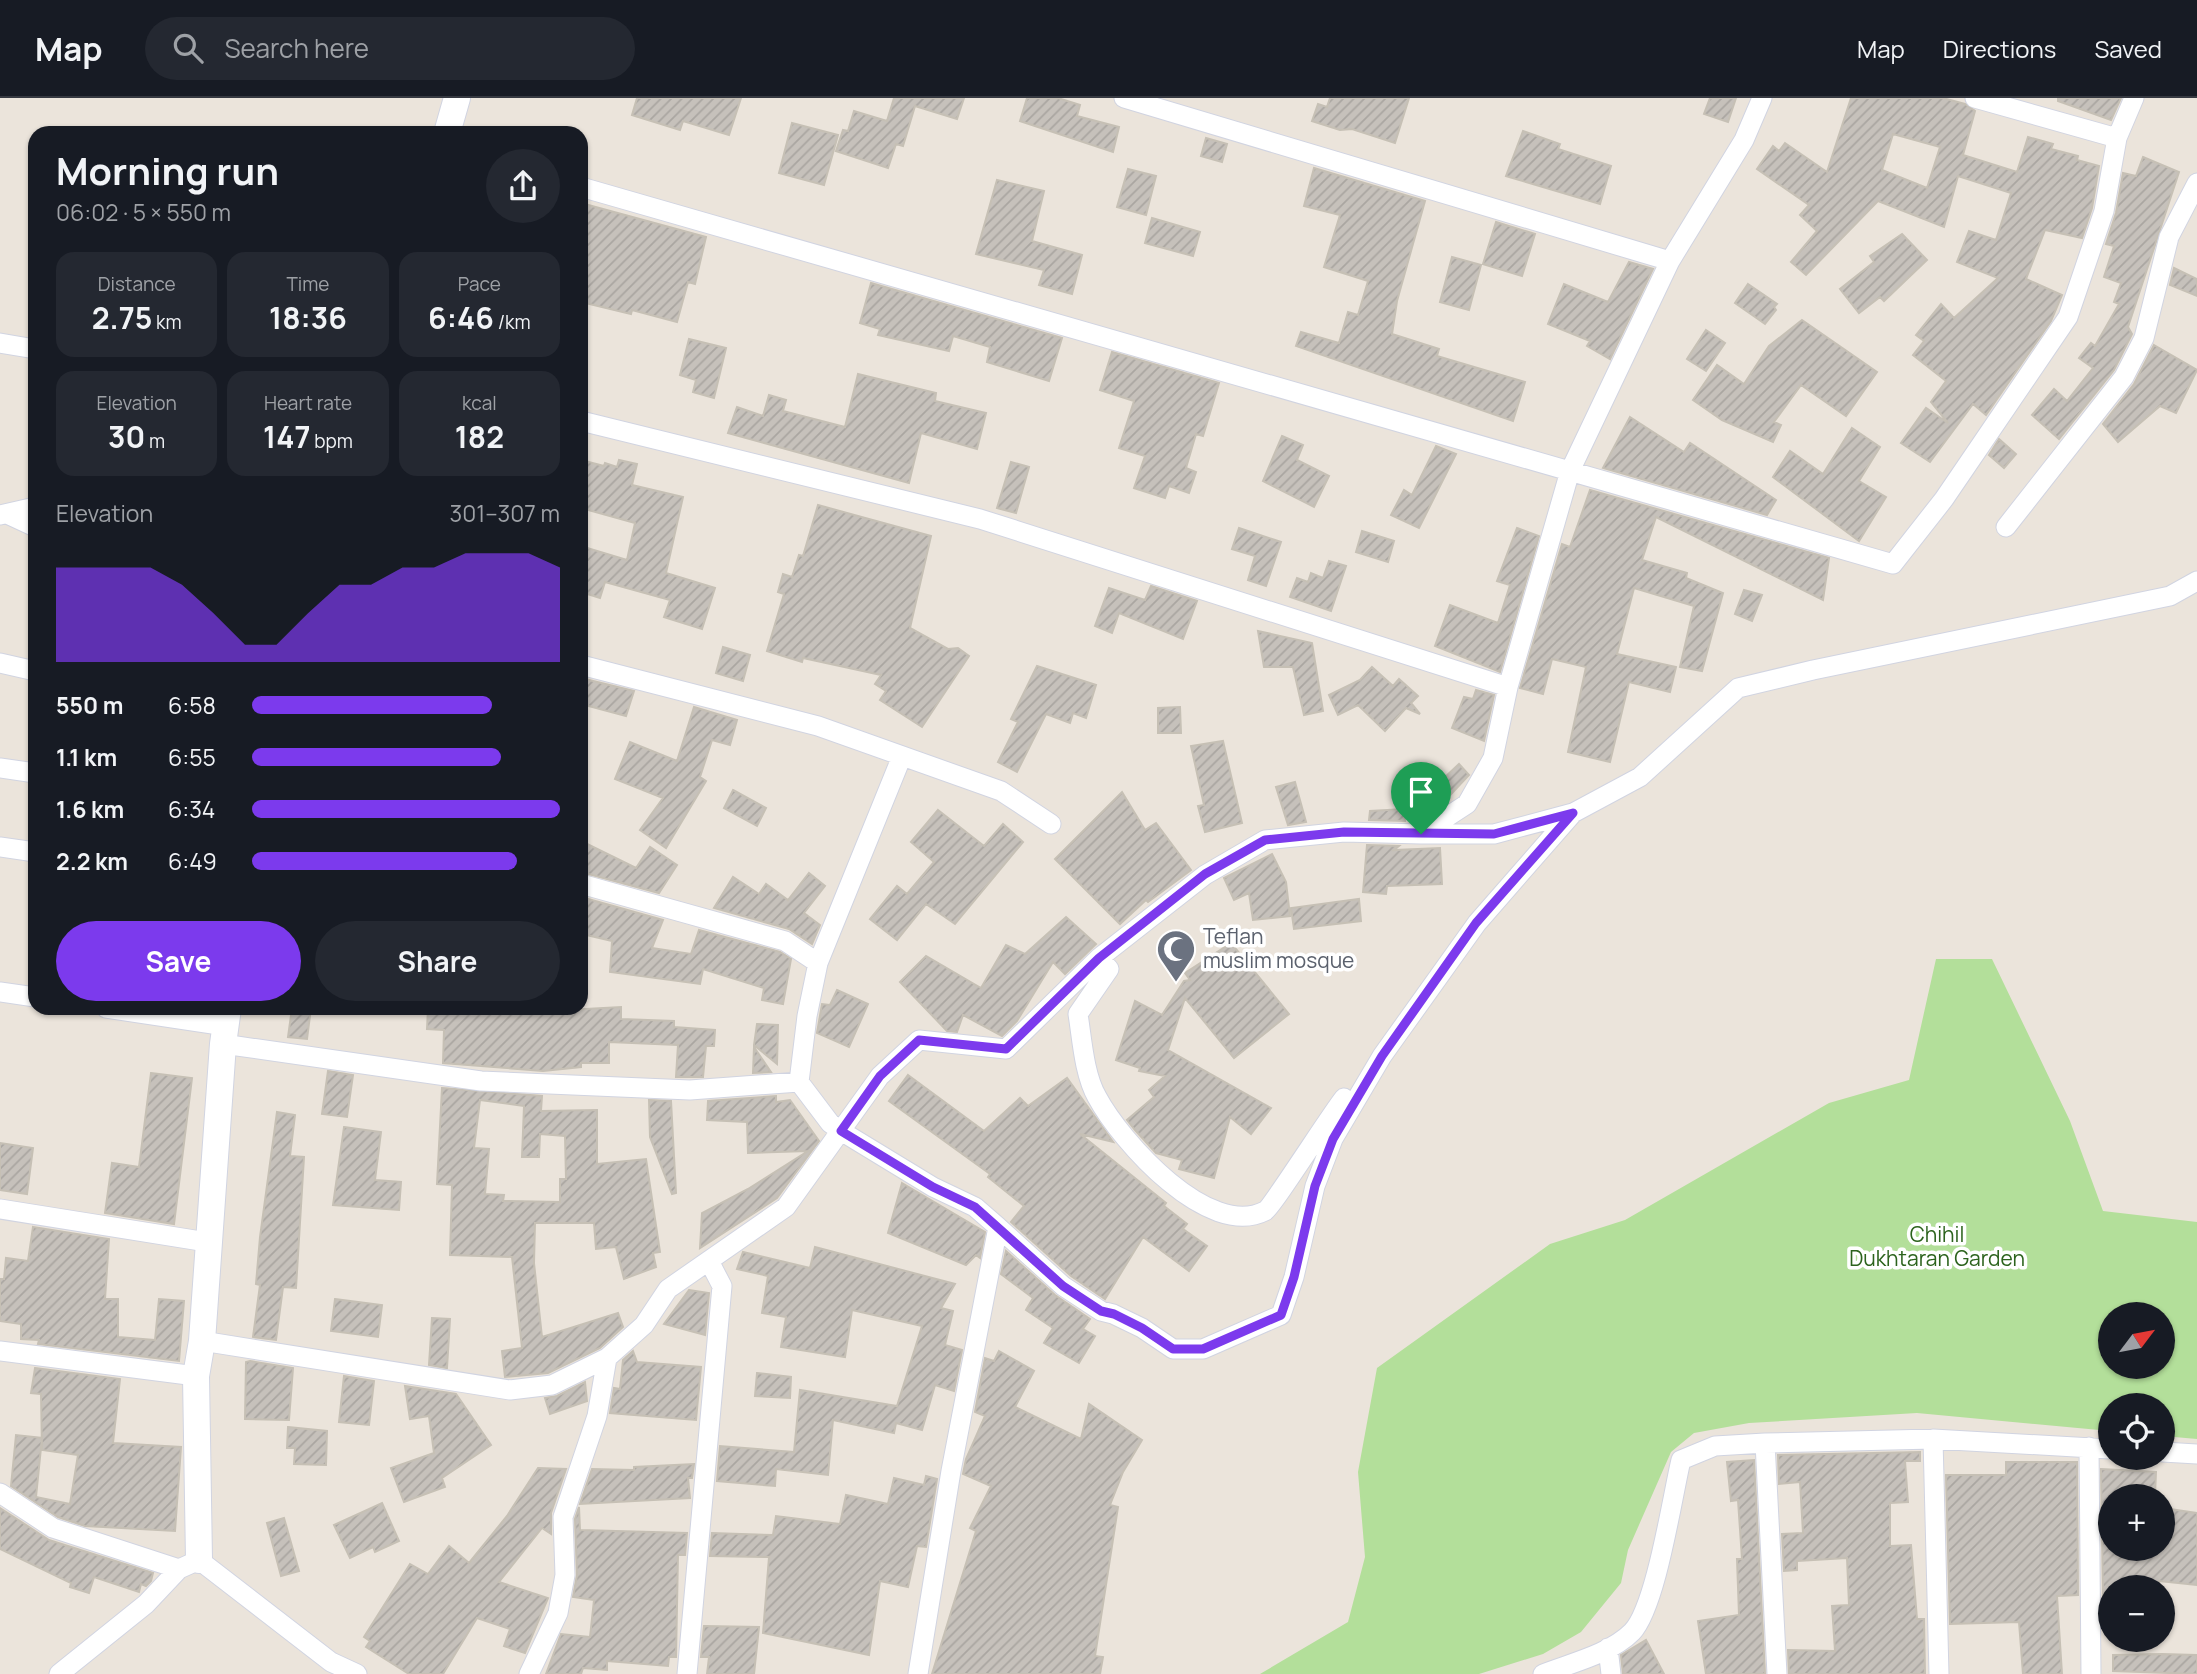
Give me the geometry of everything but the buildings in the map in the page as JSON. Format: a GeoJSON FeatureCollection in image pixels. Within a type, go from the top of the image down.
{"type":"FeatureCollection","features":[{"type":"Feature","properties":{"kind":"street"},"geometry":{"type":"LineString","coordinates":[[449,126],[457,98]]}},
{"type":"Feature","properties":{"kind":"street"},"geometry":{"type":"LineString","coordinates":[[1125,98],[1670,261]]}},
{"type":"Feature","properties":{"kind":"street"},"geometry":{"type":"LineString","coordinates":[[1421,834],[1467,804],[1493,758],[1508,687],[1570,471],[1670,261],[1744,140],[1762,98]]}},
{"type":"Feature","properties":{"kind":"street"},"geometry":{"type":"LineString","coordinates":[[1975,98],[2116,138]]}},
{"type":"Feature","properties":{"kind":"street"},"geometry":{"type":"LineString","coordinates":[[588,189],[1893,564],[1944,499],[2068,317],[2104,211],[2116,138],[2134,98]]}},
{"type":"Feature","properties":{"kind":"street"},"geometry":{"type":"LineString","coordinates":[[2006,527],[2124,377],[2144,338],[2169,237],[2197,183]]}},
{"type":"Feature","properties":{"kind":"street"},"geometry":{"type":"LineString","coordinates":[[0,343],[28,348]]}},
{"type":"Feature","properties":{"kind":"street"},"geometry":{"type":"LineString","coordinates":[[588,423],[980,520],[1508,687]]}},
{"type":"Feature","properties":{"kind":"street"},"geometry":{"type":"LineString","coordinates":[[3,514],[28,509]]}},
{"type":"Feature","properties":{"kind":"street"},"geometry":{"type":"LineString","coordinates":[[3,514],[28,524]]}},
{"type":"Feature","properties":{"kind":"street"},"geometry":{"type":"LineString","coordinates":[[202,1341],[510,1390],[552,1385],[607,1358],[644,1325],[668,1289],[786,1207],[880,1076],[919,1040],[1006,1049],[1099,958],[1205,874],[1265,840],[1344,832],[1494,834],[1573,813],[1640,777],[1738,688],[1812,670],[2170,596],[2197,581]]}},
{"type":"Feature","properties":{"kind":"street"},"geometry":{"type":"LineString","coordinates":[[0,663],[28,669]]}},
{"type":"Feature","properties":{"kind":"street"},"geometry":{"type":"LineString","coordinates":[[588,667],[818,726],[1001,791],[1051,824]]}},
{"type":"Feature","properties":{"kind":"street"},"geometry":{"type":"LineString","coordinates":[[902,756],[818,963],[807,1016],[799,1083],[830,1123],[841,1131],[933,1187],[975,1207],[1063,1286],[1101,1311],[1114,1314],[1142,1328],[1173,1349],[1203,1349],[1281,1315],[1294,1277],[1315,1186],[1333,1139],[1382,1056],[1476,923],[1573,813]]}},
{"type":"Feature","properties":{"kind":"street"},"geometry":{"type":"LineString","coordinates":[[0,768],[28,772]]}},
{"type":"Feature","properties":{"kind":"street"},"geometry":{"type":"LineString","coordinates":[[0,847],[28,851]]}},
{"type":"Feature","properties":{"kind":"street"},"geometry":{"type":"LineString","coordinates":[[588,886],[674,907],[785,941],[818,963]]}},
{"type":"Feature","properties":{"kind":"street"},"geometry":{"type":"LineString","coordinates":[[1099,958],[1109,969],[1078,1014],[1096,1095],[1135,1152],[1195,1202],[1241,1220],[1267,1210],[1342,1100],[1382,1056]]}},
{"type":"Feature","properties":{"kind":"street"},"geometry":{"type":"LineString","coordinates":[[0,992],[28,996]]}},
{"type":"Feature","properties":{"kind":"street"},"geometry":{"type":"LineString","coordinates":[[152,1015],[225,1026],[481,1081],[690,1090],[799,1083]]}},
{"type":"Feature","properties":{"kind":"street"},"geometry":{"type":"LineString","coordinates":[[59,1674],[146,1604],[189,1564],[196,1376],[202,1341],[207,1242],[225,1026]]}},
{"type":"Feature","properties":{"kind":"street"},"geometry":{"type":"LineString","coordinates":[[0,1209],[207,1242]]}},
{"type":"Feature","properties":{"kind":"street"},"geometry":{"type":"LineString","coordinates":[[919,1674],[950,1471],[998,1227]]}},
{"type":"Feature","properties":{"kind":"street"},"geometry":{"type":"LineString","coordinates":[[687,1674],[722,1286],[709,1261]]}},
{"type":"Feature","properties":{"kind":"street"},"geometry":{"type":"LineString","coordinates":[[0,1351],[196,1376]]}},
{"type":"Feature","properties":{"kind":"street"},"geometry":{"type":"LineString","coordinates":[[529,1674],[558,1613],[565,1575],[563,1517],[597,1416],[607,1358]]}},
{"type":"Feature","properties":{"kind":"street"},"geometry":{"type":"LineString","coordinates":[[1933,1439],[1939,1674]]}},
{"type":"Feature","properties":{"kind":"street"},"geometry":{"type":"LineString","coordinates":[[1543,1674],[1608,1648],[1632,1632],[1648,1604],[1681,1460],[1715,1446],[1933,1439],[2098,1448]]}},
{"type":"Feature","properties":{"kind":"street"},"geometry":{"type":"LineString","coordinates":[[1765,1443],[1776,1674]]}},
{"type":"Feature","properties":{"kind":"street"},"geometry":{"type":"LineString","coordinates":[[2089,1447],[2091,1674]]}},
{"type":"Feature","properties":{"kind":"street"},"geometry":{"type":"LineString","coordinates":[[2175,1453],[2197,1454]]}},
{"type":"Feature","properties":{"kind":"street"},"geometry":{"type":"LineString","coordinates":[[0,1493],[53,1528],[189,1564],[331,1662],[357,1674]]}},
{"type":"Feature","properties":{"kind":"street"},"geometry":{"type":"LineString","coordinates":[[1608,1648],[1611,1674]]}},
{"type":"Feature","properties":{"kind":"green space","name":"Chihil Dukhtaran Garden"},"geometry":{"type":"Polygon","coordinates":[[[1936,959],[1992,959],[2070,1121],[2103,1211],[2197,1222],[2197,1439],[2175,1437],[2175,1393],[2098,1393],[2098,1430],[1917,1413],[1749,1423],[1694,1433],[1671,1452],[1628,1550],[1621,1583],[1581,1632],[1543,1654],[1479,1674],[1260,1674],[1348,1622],[1365,1557],[1358,1472],[1377,1368],[1550,1244],[1625,1220],[1829,1103],[1909,1080],[1936,959]]]}},
{"type":"Feature","properties":{"kind":"place","name":"Teflan muslim mosque"},"geometry":{"type":"Point","coordinates":[1176,983]}},
{"type":"Feature","properties":{"kind":"route"},"geometry":{"type":"LineString","coordinates":[[1573,813],[1476,923],[1382,1056],[1333,1139],[1315,1186],[1294,1277],[1281,1315],[1203,1349],[1173,1349],[1142,1328],[1114,1314],[1101,1311],[1063,1286],[1049,1275],[1032,1255],[975,1207],[933,1187],[841,1131],[880,1076],[919,1040],[1006,1049],[1099,958],[1205,874],[1265,840],[1344,832],[1421,834],[1494,834],[1573,813]]}}]}
